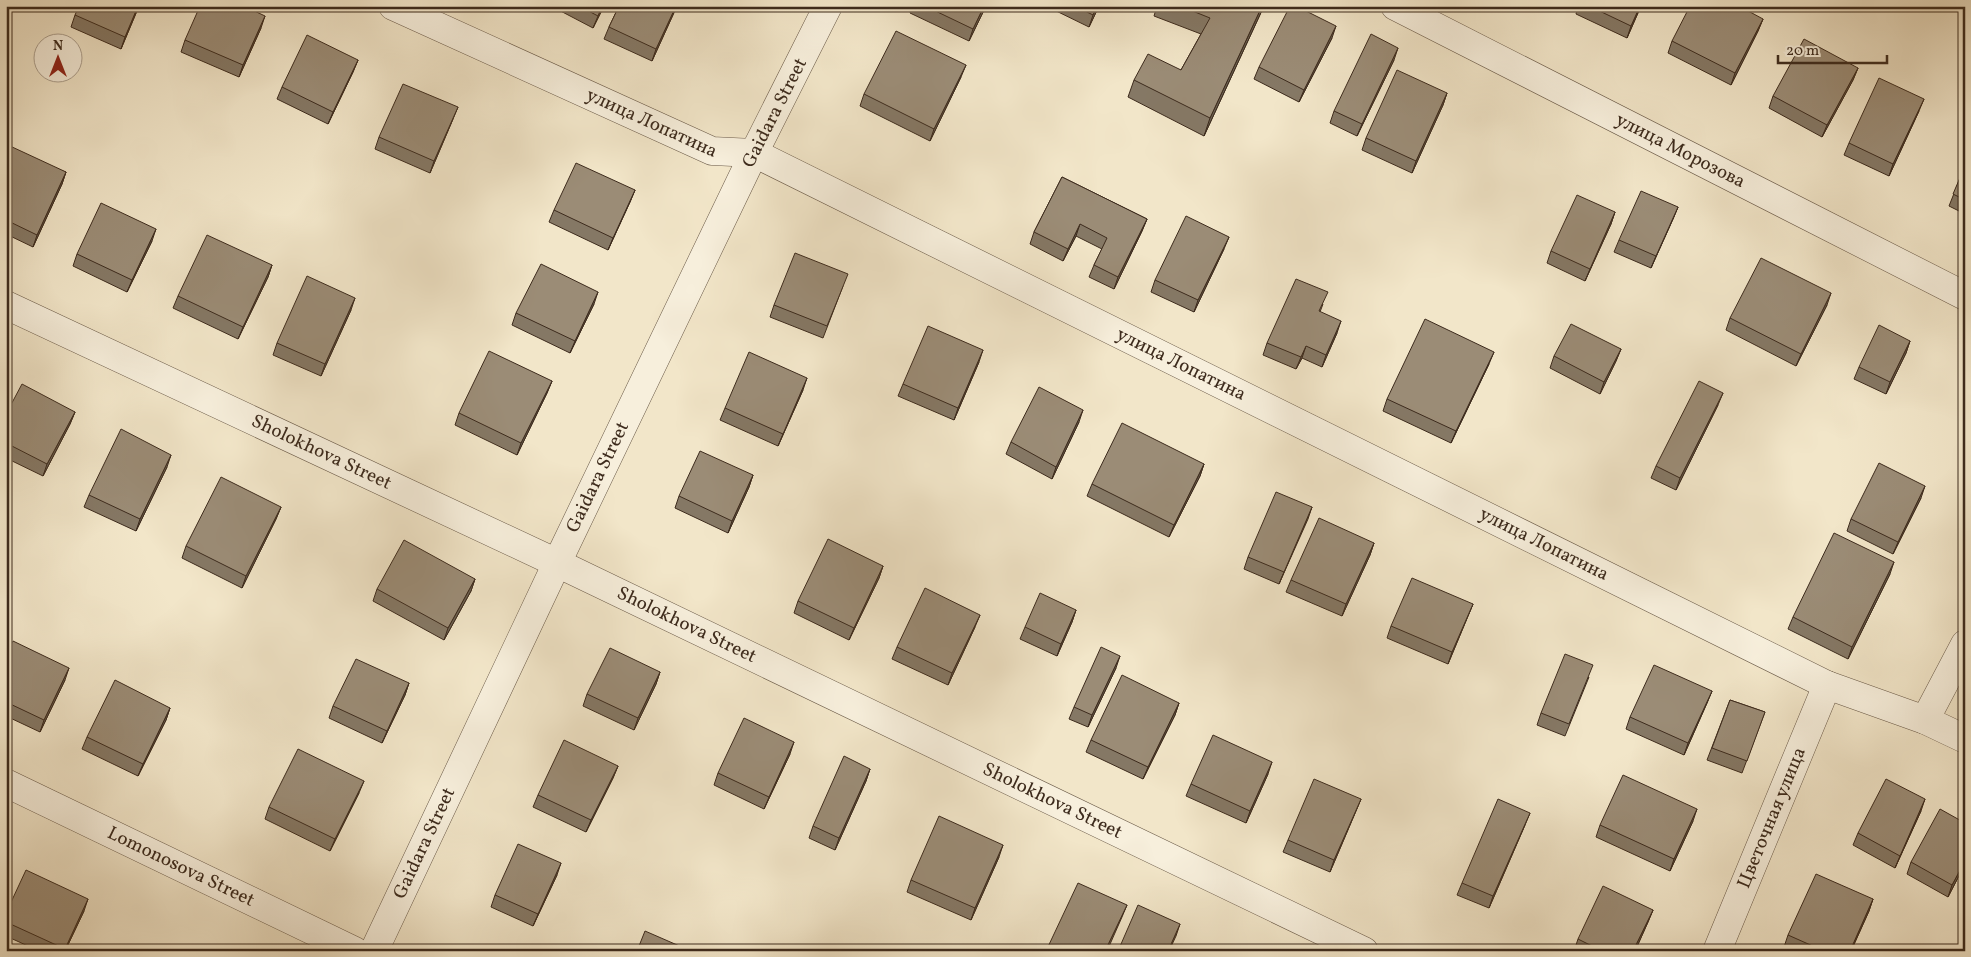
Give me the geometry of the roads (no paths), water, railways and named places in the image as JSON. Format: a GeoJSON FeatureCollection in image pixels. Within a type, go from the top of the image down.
{"type":"FeatureCollection","features":[{"type":"Feature","properties":{"kind":"street","name":"улица Лопатина"},"geometry":{"type":"LineString","coordinates":[[393,6],[712,151],[754,153],[1827,685],[1925,720],[1965,739]]}},
{"type":"Feature","properties":{"kind":"street","name":"Gaidara Street"},"geometry":{"type":"LineString","coordinates":[[374,951],[557,563],[754,153],[828,6]]}},
{"type":"Feature","properties":{"kind":"street","name":"улица Морозова"},"geometry":{"type":"LineString","coordinates":[[1395,6],[1965,296]]}},
{"type":"Feature","properties":{"kind":"street","name":"Sholokhova Street"},"geometry":{"type":"LineString","coordinates":[[6,304],[557,563],[1364,951]]}},
{"type":"Feature","properties":{"kind":"street"},"geometry":{"type":"LineString","coordinates":[[1925,720],[1965,644]]}},
{"type":"Feature","properties":{"kind":"street","name":"Цветочная улица"},"geometry":{"type":"LineString","coordinates":[[1717,951],[1827,685]]}},
{"type":"Feature","properties":{"kind":"street","name":"Lomonosova Street"},"geometry":{"type":"LineString","coordinates":[[6,783],[355,951]]}}]}
